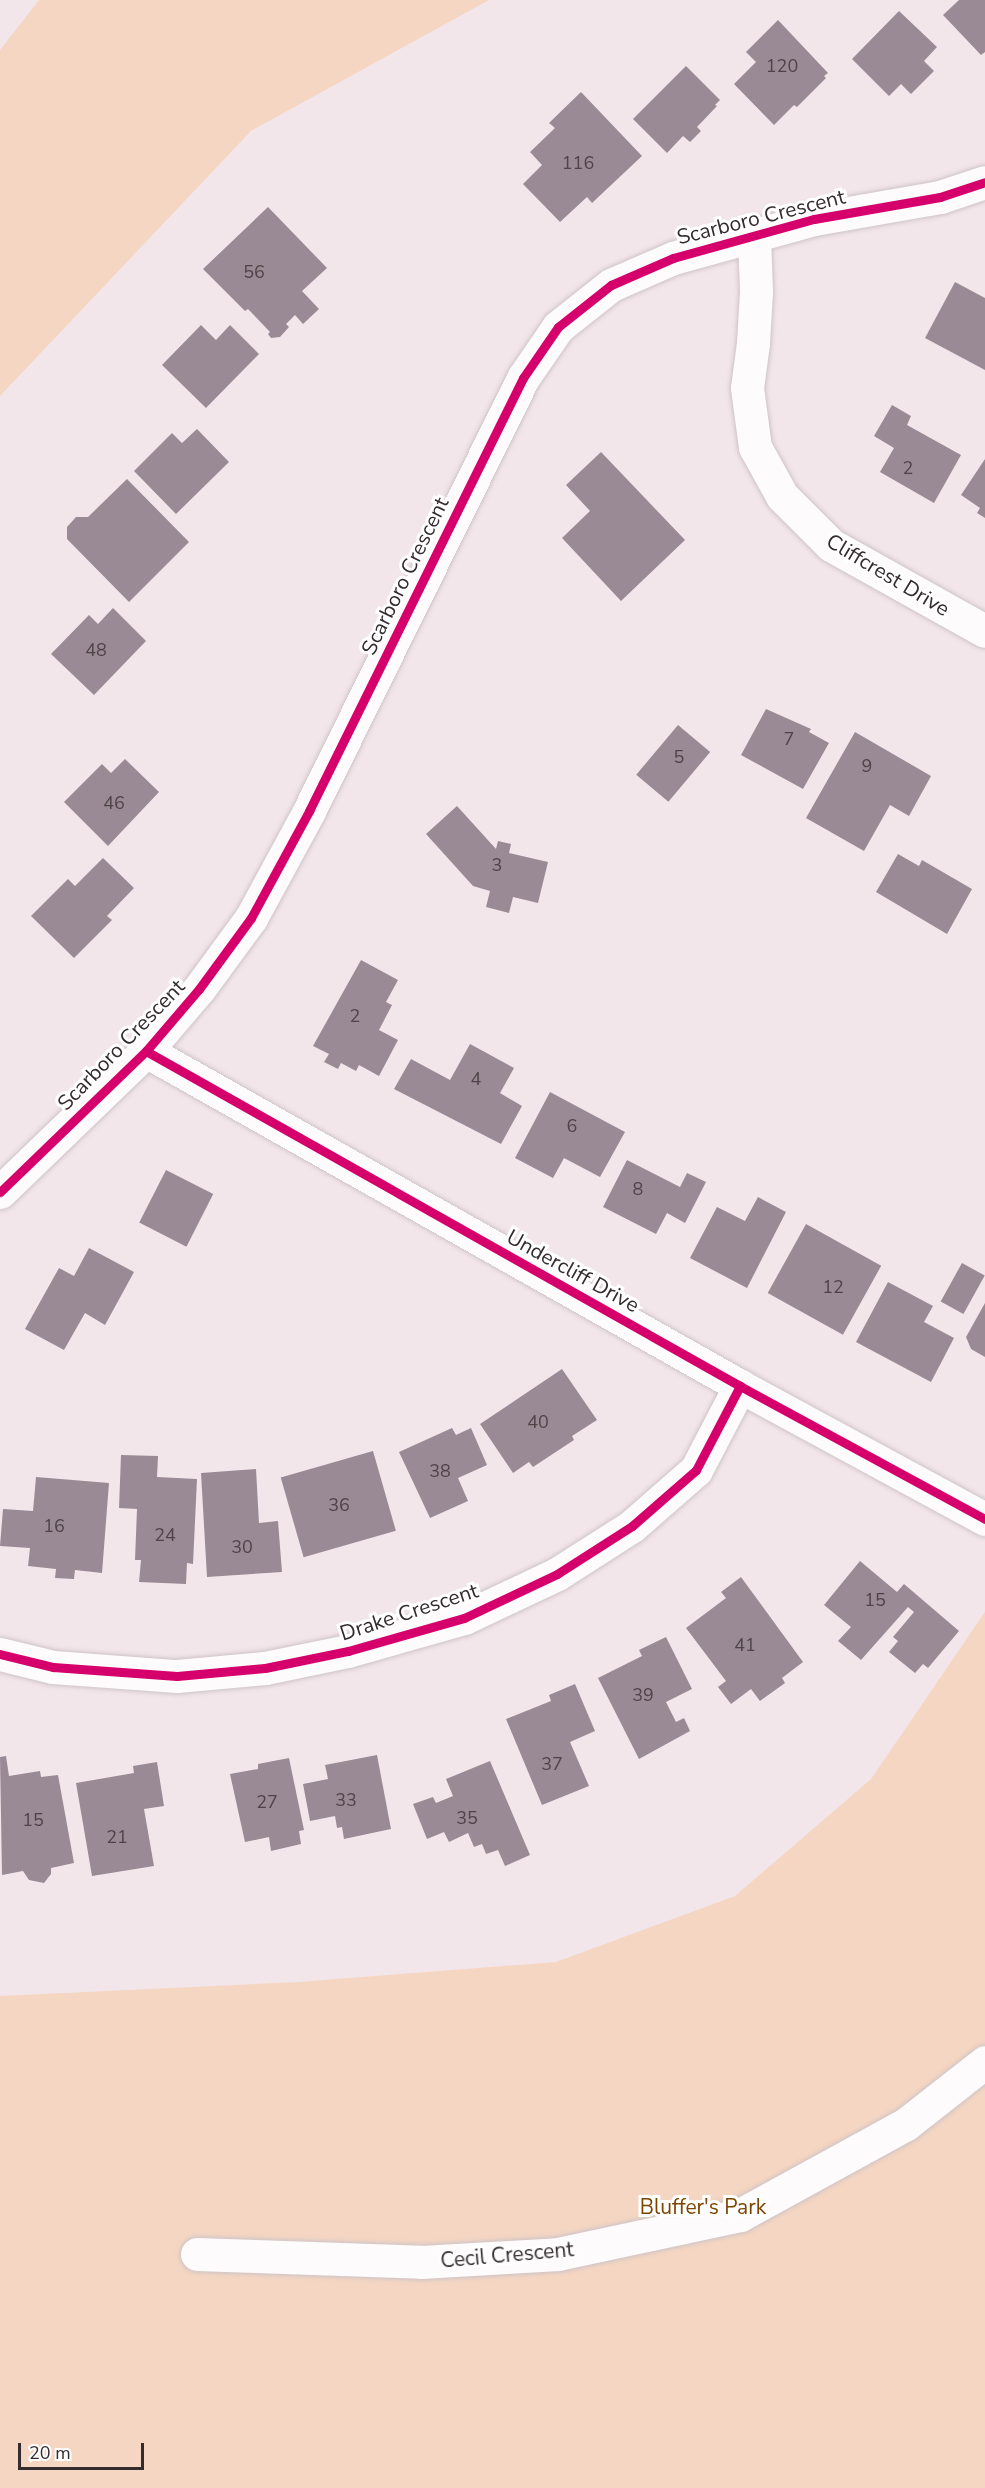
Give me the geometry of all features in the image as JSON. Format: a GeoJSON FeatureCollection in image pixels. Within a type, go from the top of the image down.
{"type":"FeatureCollection","features":[{"type":"Feature","properties":{"kind":"street","name":"Scarboro Crescent"},"geometry":{"type":"LineString","coordinates":[[0,1192],[146,1051],[199,989],[251,918],[309,811],[523,378],[558,327],[611,285],[673,258],[814,219],[940,197],[985,182]]}},
{"type":"Feature","properties":{"kind":"street","name":"Cliffcrest Drive"},"geometry":{"type":"LineString","coordinates":[[754,237],[756,292],[747,388],[755,447],[782,496],[831,545],[985,631]]}},
{"type":"Feature","properties":{"kind":"street","name":"Undercliff Drive"},"geometry":{"type":"LineString","coordinates":[[146,1051],[740,1386],[985,1519]]}},
{"type":"Feature","properties":{"kind":"street","name":"Drake Crescent"},"geometry":{"type":"LineString","coordinates":[[0,1654],[53,1667],[177,1676],[265,1668],[348,1651],[464,1618],[557,1574],[632,1526],[696,1470],[740,1386]]}},
{"type":"Feature","properties":{"kind":"street","name":"Cecil Crescent"},"geometry":{"type":"LineString","coordinates":[[197,2254],[421,2262],[558,2254],[740,2215],[906,2124],[985,2062]]}},
{"type":"Feature","properties":{"kind":"green space"},"geometry":{"type":"Polygon","coordinates":[[[39,0],[489,0],[251,131],[0,396],[0,50],[39,0]]]}},
{"type":"Feature","properties":{"kind":"green space","name":"Bluffer's Park"},"geometry":{"type":"Polygon","coordinates":[[[985,1612],[985,2488],[0,2488],[0,1996],[298,1982],[556,1962],[735,1896],[871,1779],[985,1612]]]}},
{"type":"Feature","properties":{"kind":"building"},"geometry":{"type":"Polygon","coordinates":[[[959,0],[985,0],[985,52],[981,55],[943,15],[959,0]]]}},
{"type":"Feature","properties":{"kind":"building"},"geometry":{"type":"Polygon","coordinates":[[[899,11],[937,47],[924,61],[934,71],[911,94],[901,84],[889,96],[852,59],[899,11]]]}},
{"type":"Feature","properties":{"kind":"building"},"geometry":{"type":"Polygon","coordinates":[[[778,20],[828,73],[824,76],[826,78],[797,107],[794,105],[774,125],[734,84],[756,62],[746,52],[778,20]]]}},
{"type":"Feature","properties":{"kind":"building"},"geometry":{"type":"Polygon","coordinates":[[[686,66],[720,100],[697,127],[701,131],[690,142],[683,136],[667,153],[633,119],[686,66]]]}},
{"type":"Feature","properties":{"kind":"building"},"geometry":{"type":"Polygon","coordinates":[[[581,92],[642,156],[592,203],[587,197],[560,222],[523,184],[542,165],[530,152],[555,128],[549,123],[581,92]]]}},
{"type":"Feature","properties":{"kind":"building"},"geometry":{"type":"Polygon","coordinates":[[[268,207],[327,268],[302,291],[319,309],[303,324],[295,315],[286,324],[289,327],[280,337],[271,338],[268,334],[270,332],[248,309],[245,311],[203,269],[268,207]]]}},
{"type":"Feature","properties":{"kind":"building"},"geometry":{"type":"Polygon","coordinates":[[[955,282],[985,298],[985,370],[925,338],[955,282]]]}},
{"type":"Feature","properties":{"kind":"building"},"geometry":{"type":"Polygon","coordinates":[[[201,325],[216,340],[230,325],[259,354],[206,408],[162,365],[201,325]]]}},
{"type":"Feature","properties":{"kind":"building"},"geometry":{"type":"Polygon","coordinates":[[[892,405],[911,416],[907,425],[961,455],[934,503],[880,472],[894,448],[874,436],[892,405]]]}},
{"type":"Feature","properties":{"kind":"building"},"geometry":{"type":"Polygon","coordinates":[[[197,429],[229,462],[176,514],[134,471],[172,433],[182,443],[197,429]]]}},
{"type":"Feature","properties":{"kind":"building"},"geometry":{"type":"Polygon","coordinates":[[[601,452],[685,540],[621,601],[562,538],[590,511],[566,485],[601,452]]]}},
{"type":"Feature","properties":{"kind":"building"},"geometry":{"type":"Polygon","coordinates":[[[985,459],[985,518],[977,513],[980,508],[961,495],[985,459]]]}},
{"type":"Feature","properties":{"kind":"building"},"geometry":{"type":"Polygon","coordinates":[[[127,479],[189,542],[129,602],[67,539],[67,527],[76,517],[88,517],[127,479]]]}},
{"type":"Feature","properties":{"kind":"building"},"geometry":{"type":"Polygon","coordinates":[[[113,608],[146,641],[94,695],[51,654],[89,615],[98,624],[113,608]]]}},
{"type":"Feature","properties":{"kind":"building"},"geometry":{"type":"Polygon","coordinates":[[[766,709],[811,729],[809,732],[829,743],[803,789],[741,755],[766,709]]]}},
{"type":"Feature","properties":{"kind":"building"},"geometry":{"type":"Polygon","coordinates":[[[678,725],[710,752],[668,802],[636,775],[678,725]]]}},
{"type":"Feature","properties":{"kind":"building"},"geometry":{"type":"Polygon","coordinates":[[[855,732],[931,776],[909,816],[890,805],[864,851],[806,818],[855,732]]]}},
{"type":"Feature","properties":{"kind":"building"},"geometry":{"type":"Polygon","coordinates":[[[125,759],[159,792],[108,846],[64,802],[102,764],[111,773],[125,759]]]}},
{"type":"Feature","properties":{"kind":"building"},"geometry":{"type":"Polygon","coordinates":[[[457,806],[496,849],[498,841],[511,844],[509,853],[548,862],[538,903],[513,897],[509,913],[486,907],[490,891],[473,886],[426,834],[457,806]]]}},
{"type":"Feature","properties":{"kind":"building"},"geometry":{"type":"Polygon","coordinates":[[[898,854],[919,866],[922,860],[972,889],[947,934],[876,892],[898,854]]]}},
{"type":"Feature","properties":{"kind":"building"},"geometry":{"type":"Polygon","coordinates":[[[103,858],[134,888],[107,916],[112,920],[74,958],[31,916],[68,879],[75,886],[103,858]]]}},
{"type":"Feature","properties":{"kind":"building"},"geometry":{"type":"Polygon","coordinates":[[[361,960],[398,980],[386,1002],[392,1005],[379,1030],[398,1040],[379,1076],[359,1065],[356,1071],[341,1063],[338,1069],[324,1062],[329,1054],[313,1046],[361,960]]]}},
{"type":"Feature","properties":{"kind":"building"},"geometry":{"type":"Polygon","coordinates":[[[470,1044],[514,1068],[500,1093],[522,1106],[501,1144],[394,1089],[411,1059],[450,1080],[470,1044]]]}},
{"type":"Feature","properties":{"kind":"building"},"geometry":{"type":"Polygon","coordinates":[[[550,1092],[625,1132],[600,1177],[564,1158],[553,1178],[515,1158],[550,1092]]]}},
{"type":"Feature","properties":{"kind":"building"},"geometry":{"type":"Polygon","coordinates":[[[627,1160],[680,1187],[687,1173],[706,1182],[685,1223],[667,1213],[656,1234],[603,1207],[627,1160]]]}},
{"type":"Feature","properties":{"kind":"building"},"geometry":{"type":"Polygon","coordinates":[[[166,1170],[213,1194],[186,1247],[139,1223],[166,1170]]]}},
{"type":"Feature","properties":{"kind":"building"},"geometry":{"type":"Polygon","coordinates":[[[758,1197],[786,1212],[747,1288],[690,1258],[717,1207],[745,1221],[758,1197]]]}},
{"type":"Feature","properties":{"kind":"building"},"geometry":{"type":"Polygon","coordinates":[[[806,1224],[881,1266],[843,1335],[768,1293],[806,1224]]]}},
{"type":"Feature","properties":{"kind":"building"},"geometry":{"type":"Polygon","coordinates":[[[89,1248],[134,1272],[105,1325],[85,1313],[64,1350],[25,1329],[59,1268],[74,1276],[89,1248]]]}},
{"type":"Feature","properties":{"kind":"building"},"geometry":{"type":"Polygon","coordinates":[[[962,1263],[985,1276],[963,1314],[941,1301],[962,1263]]]}},
{"type":"Feature","properties":{"kind":"building"},"geometry":{"type":"Polygon","coordinates":[[[888,1282],[933,1306],[924,1322],[954,1338],[931,1382],[856,1342],[888,1282]]]}},
{"type":"Feature","properties":{"kind":"building"},"geometry":{"type":"Polygon","coordinates":[[[985,1303],[985,1357],[971,1349],[966,1337],[985,1303]]]}},
{"type":"Feature","properties":{"kind":"building"},"geometry":{"type":"Polygon","coordinates":[[[562,1369],[597,1420],[572,1436],[574,1440],[533,1467],[529,1462],[513,1473],[480,1424],[562,1369]]]}},
{"type":"Feature","properties":{"kind":"building"},"geometry":{"type":"Polygon","coordinates":[[[452,1428],[456,1435],[471,1428],[487,1465],[458,1478],[468,1501],[430,1518],[399,1452],[452,1428]]]}},
{"type":"Feature","properties":{"kind":"building"},"geometry":{"type":"Polygon","coordinates":[[[373,1451],[396,1531],[304,1557],[281,1477],[373,1451]]]}},
{"type":"Feature","properties":{"kind":"building"},"geometry":{"type":"Polygon","coordinates":[[[121,1455],[158,1456],[157,1477],[197,1479],[193,1564],[187,1563],[186,1584],[139,1582],[141,1560],[135,1560],[137,1509],[119,1508],[121,1455]]]}},
{"type":"Feature","properties":{"kind":"building"},"geometry":{"type":"Polygon","coordinates":[[[256,1469],[259,1523],[278,1521],[282,1572],[207,1577],[201,1473],[256,1469]]]}},
{"type":"Feature","properties":{"kind":"building"},"geometry":{"type":"Polygon","coordinates":[[[36,1477],[109,1483],[102,1573],[75,1570],[74,1579],[55,1578],[56,1569],[28,1566],[30,1548],[0,1546],[3,1509],[33,1511],[36,1477]]]}},
{"type":"Feature","properties":{"kind":"building"},"geometry":{"type":"Polygon","coordinates":[[[860,1561],[897,1592],[904,1584],[959,1631],[928,1668],[923,1664],[915,1673],[889,1652],[898,1641],[893,1637],[914,1612],[908,1607],[861,1660],[838,1641],[851,1627],[824,1605],[860,1561]]]}},
{"type":"Feature","properties":{"kind":"building"},"geometry":{"type":"Polygon","coordinates":[[[741,1577],[803,1662],[782,1678],[785,1683],[760,1701],[751,1689],[731,1704],[718,1687],[726,1681],[686,1628],[726,1598],[721,1592],[741,1577]]]}},
{"type":"Feature","properties":{"kind":"building"},"geometry":{"type":"Polygon","coordinates":[[[666,1637],[692,1689],[666,1702],[676,1722],[684,1718],[690,1731],[639,1759],[598,1678],[642,1656],[639,1650],[666,1637]]]}},
{"type":"Feature","properties":{"kind":"building"},"geometry":{"type":"Polygon","coordinates":[[[575,1684],[595,1731],[570,1742],[589,1786],[542,1805],[506,1719],[551,1701],[549,1695],[575,1684]]]}},
{"type":"Feature","properties":{"kind":"building"},"geometry":{"type":"Polygon","coordinates":[[[377,1755],[391,1829],[344,1839],[342,1827],[337,1828],[335,1816],[310,1821],[303,1784],[328,1779],[325,1765],[377,1755]]]}},
{"type":"Feature","properties":{"kind":"building"},"geometry":{"type":"Polygon","coordinates":[[[6,1756],[9,1776],[40,1771],[41,1777],[58,1775],[74,1863],[51,1868],[51,1874],[44,1883],[29,1880],[23,1871],[2,1875],[0,1757],[6,1756]]]}},
{"type":"Feature","properties":{"kind":"building"},"geometry":{"type":"Polygon","coordinates":[[[289,1758],[304,1830],[299,1831],[301,1844],[271,1851],[269,1837],[245,1842],[230,1774],[258,1769],[258,1764],[289,1758]]]}},
{"type":"Feature","properties":{"kind":"building"},"geometry":{"type":"Polygon","coordinates":[[[490,1761],[530,1855],[505,1866],[498,1850],[486,1854],[482,1844],[474,1847],[468,1833],[449,1842],[444,1832],[427,1839],[413,1804],[433,1797],[436,1803],[453,1796],[446,1779],[490,1761]]]}},
{"type":"Feature","properties":{"kind":"building"},"geometry":{"type":"Polygon","coordinates":[[[157,1762],[164,1806],[144,1809],[154,1866],[92,1876],[76,1783],[134,1773],[133,1766],[157,1762]]]}},
{"type":"Feature","properties":{"kind":"cycle path"},"geometry":{"type":"LineString","coordinates":[[0,1192],[146,1051],[199,989],[251,918],[309,811],[523,378],[558,327],[611,285],[673,258],[814,219],[940,197],[985,182]]}},
{"type":"Feature","properties":{"kind":"cycle path"},"geometry":{"type":"LineString","coordinates":[[146,1051],[740,1386],[985,1519]]}},
{"type":"Feature","properties":{"kind":"cycle path"},"geometry":{"type":"LineString","coordinates":[[0,1654],[53,1667],[177,1676],[265,1668],[348,1651],[464,1618],[557,1574],[632,1526],[696,1470],[740,1386]]}}]}
